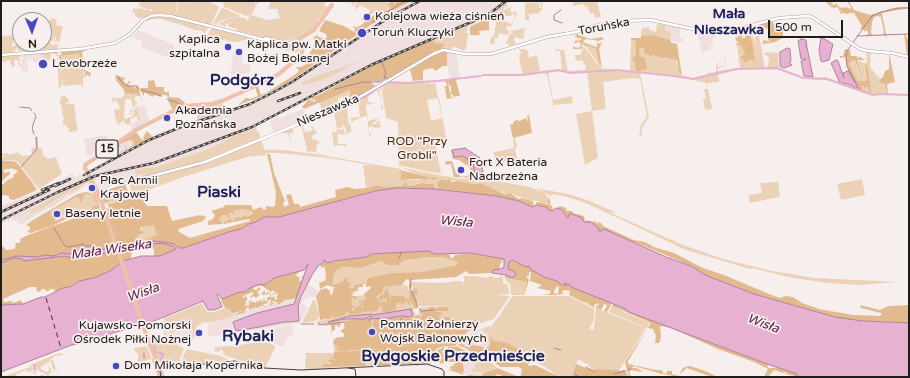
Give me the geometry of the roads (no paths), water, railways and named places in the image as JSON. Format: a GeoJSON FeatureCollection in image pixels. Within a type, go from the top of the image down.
{"type":"FeatureCollection","features":[{"type":"Feature","properties":{"kind":"main road"},"geometry":{"type":"LineString","coordinates":[[1,55],[80,49],[115,43],[130,34],[138,24],[146,18],[162,14],[277,43],[301,41],[318,28],[335,1]]}},
{"type":"Feature","properties":{"kind":"main road","name":"Toruńska"},"geometry":{"type":"LineString","coordinates":[[549,37],[620,21],[652,20],[702,31],[717,32],[745,27],[779,18],[808,16],[812,17],[851,44],[865,51],[892,52],[909,57]]}},
{"type":"Feature","properties":{"kind":"main road"},"geometry":{"type":"LineString","coordinates":[[252,36],[283,42],[301,41]]}},
{"type":"Feature","properties":{"kind":"main road","name":"Nieszawska"},"geometry":{"type":"LineString","coordinates":[[96,192],[205,162],[348,104],[439,51],[448,50],[479,55],[492,54],[549,37]]}},
{"type":"Feature","properties":{"kind":"main road","name":"15"},"geometry":{"type":"LineString","coordinates":[[163,377],[103,209],[85,168],[86,164],[136,130],[176,109],[184,106],[216,103],[274,77],[302,52],[301,41]]}},
{"type":"Feature","properties":{"kind":"main road","name":"15"},"geometry":{"type":"LineString","coordinates":[[148,338],[160,377]]}},
{"type":"Feature","properties":{"kind":"water"},"geometry":{"type":"Polygon","coordinates":[[[821,37],[833,44],[829,60],[822,62],[819,50],[821,37]]]}},
{"type":"Feature","properties":{"kind":"water"},"geometry":{"type":"Polygon","coordinates":[[[801,39],[806,40],[807,46],[805,46],[807,47],[813,77],[804,76],[801,61],[806,59],[801,59],[798,41],[801,39]]]}},
{"type":"Feature","properties":{"kind":"water"},"geometry":{"type":"Polygon","coordinates":[[[787,48],[790,49],[791,61],[789,62],[792,65],[784,68],[780,66],[780,52],[787,48]]]}},
{"type":"Feature","properties":{"kind":"water"},"geometry":{"type":"Polygon","coordinates":[[[836,60],[838,61],[844,78],[843,73],[848,71],[859,89],[848,84],[840,83],[831,63],[836,60]]]}},
{"type":"Feature","properties":{"kind":"water"},"geometry":{"type":"Polygon","coordinates":[[[465,148],[480,158],[483,172],[475,174],[473,162],[463,156],[454,157],[452,150],[465,148]]]}},
{"type":"Feature","properties":{"kind":"water"},"geometry":{"type":"Polygon","coordinates":[[[396,188],[435,189],[497,196],[519,201],[532,207],[537,205],[546,207],[552,211],[556,208],[562,210],[568,218],[569,214],[572,214],[582,218],[584,222],[591,222],[598,228],[599,231],[604,229],[666,257],[691,266],[705,275],[754,294],[835,317],[863,321],[909,323],[909,377],[798,377],[797,374],[629,312],[626,309],[571,287],[565,283],[566,286],[560,284],[557,281],[544,277],[530,269],[529,266],[526,267],[512,260],[509,262],[508,269],[514,271],[516,274],[514,277],[492,273],[493,270],[504,267],[504,259],[470,253],[435,254],[428,251],[371,254],[367,257],[327,263],[324,260],[324,262],[318,266],[312,275],[301,297],[298,306],[299,321],[284,322],[236,331],[233,322],[257,313],[294,304],[308,264],[304,270],[274,278],[265,285],[260,284],[245,292],[240,292],[222,299],[218,294],[217,295],[222,307],[214,310],[208,310],[203,301],[154,321],[69,346],[1,372],[1,305],[23,304],[41,297],[45,297],[63,288],[72,286],[79,281],[94,278],[112,270],[123,261],[141,256],[160,256],[176,249],[162,243],[133,246],[94,256],[74,259],[65,256],[24,261],[22,259],[14,258],[1,263],[1,260],[17,256],[38,257],[45,255],[53,256],[62,253],[79,255],[96,253],[105,249],[129,244],[154,241],[174,244],[179,248],[183,248],[241,229],[264,217],[279,217],[375,191],[396,188]]]}},
{"type":"Feature","properties":{"kind":"water"},"geometry":{"type":"Polygon","coordinates":[[[411,309],[413,316],[409,317],[401,316],[370,319],[372,317],[370,316],[365,319],[346,319],[328,322],[349,316],[373,315],[411,309]]]}},
{"type":"Feature","properties":{"kind":"waterway"},"geometry":{"type":"LineString","coordinates":[[373,22],[406,1]]}},
{"type":"Feature","properties":{"kind":"waterway"},"geometry":{"type":"LineString","coordinates":[[860,91],[847,66],[847,51],[872,16],[898,8],[909,8]]}},
{"type":"Feature","properties":{"kind":"waterway"},"geometry":{"type":"LineString","coordinates":[[561,10],[554,15],[554,20],[562,23]]}},
{"type":"Feature","properties":{"kind":"waterway"},"geometry":{"type":"LineString","coordinates":[[857,36],[908,34]]}},
{"type":"Feature","properties":{"kind":"waterway"},"geometry":{"type":"LineString","coordinates":[[382,62],[386,73],[384,76],[387,79]]}},
{"type":"Feature","properties":{"kind":"waterway"},"geometry":{"type":"LineString","coordinates":[[522,75],[558,70],[571,73],[617,70],[693,79],[737,69],[777,68],[803,78],[827,79],[874,95],[909,95]]}},
{"type":"Feature","properties":{"kind":"waterway"},"geometry":{"type":"LineString","coordinates":[[483,75],[522,75]]}},
{"type":"Feature","properties":{"kind":"waterway"},"geometry":{"type":"LineString","coordinates":[[118,76],[127,86],[136,86],[139,89]]}},
{"type":"Feature","properties":{"kind":"waterway"},"geometry":{"type":"LineString","coordinates":[[335,89],[363,82],[379,82],[385,79],[384,76]]}},
{"type":"Feature","properties":{"kind":"waterway"},"geometry":{"type":"LineString","coordinates":[[437,81],[481,76]]}},
{"type":"Feature","properties":{"kind":"waterway"},"geometry":{"type":"LineString","coordinates":[[380,87],[389,82],[407,83],[436,81]]}},
{"type":"Feature","properties":{"kind":"waterway"},"geometry":{"type":"LineString","coordinates":[[141,90],[161,96]]}},
{"type":"Feature","properties":{"kind":"waterway"},"geometry":{"type":"LineString","coordinates":[[361,99],[373,92]]}},
{"type":"Feature","properties":{"kind":"waterway"},"geometry":{"type":"LineString","coordinates":[[167,99],[181,105]]}},
{"type":"Feature","properties":{"kind":"waterway"},"geometry":{"type":"LineString","coordinates":[[345,107],[356,101]]}},
{"type":"Feature","properties":{"kind":"waterway"},"geometry":{"type":"LineString","coordinates":[[20,107],[30,108],[32,111]]}},
{"type":"Feature","properties":{"kind":"waterway"},"geometry":{"type":"LineString","coordinates":[[334,111],[340,109]]}},
{"type":"Feature","properties":{"kind":"waterway"},"geometry":{"type":"LineString","coordinates":[[34,113],[36,116],[32,128],[34,134]]}},
{"type":"Feature","properties":{"kind":"waterway"},"geometry":{"type":"LineString","coordinates":[[21,167],[37,149],[36,137]]}},
{"type":"Feature","properties":{"kind":"waterway"},"geometry":{"type":"LineString","coordinates":[[193,167],[199,165]]}},
{"type":"Feature","properties":{"kind":"waterway","name":"Mała Wisełka"},"geometry":{"type":"LineString","coordinates":[[54,228],[65,246],[69,247],[83,244],[85,246],[94,246],[97,249],[106,249]]}},
{"type":"Feature","properties":{"kind":"waterway"},"geometry":{"type":"LineString","coordinates":[[399,258],[401,253]]}},
{"type":"Feature","properties":{"kind":"waterway"},"geometry":{"type":"LineString","coordinates":[[411,283],[410,288],[418,307]]}},
{"type":"Feature","properties":{"kind":"waterway"},"geometry":{"type":"LineString","coordinates":[[420,309],[421,311],[434,310]]}},
{"type":"Feature","properties":{"kind":"waterway"},"geometry":{"type":"LineString","coordinates":[[319,325],[344,322]]}},
{"type":"Feature","properties":{"kind":"waterway"},"geometry":{"type":"LineString","coordinates":[[301,324],[314,324]]}},
{"type":"Feature","properties":{"kind":"waterway"},"geometry":{"type":"LineString","coordinates":[[394,326],[395,330]]}},
{"type":"Feature","properties":{"kind":"waterway"},"geometry":{"type":"LineString","coordinates":[[151,338],[156,352],[163,354],[161,360]]}},
{"type":"Feature","properties":{"kind":"waterway"},"geometry":{"type":"LineString","coordinates":[[554,348],[561,350]]}},
{"type":"Feature","properties":{"kind":"waterway"},"geometry":{"type":"LineString","coordinates":[[144,353],[144,358]]}},
{"type":"Feature","properties":{"kind":"waterway"},"geometry":{"type":"LineString","coordinates":[[34,365],[35,370]]}},
{"type":"Feature","properties":{"kind":"waterway"},"geometry":{"type":"LineString","coordinates":[[586,367],[595,372]]}},
{"type":"Feature","properties":{"kind":"waterway"},"geometry":{"type":"LineString","coordinates":[[627,370],[631,369]]}},
{"type":"Feature","properties":{"kind":"waterway"},"geometry":{"type":"LineString","coordinates":[[614,374],[625,371]]}},
{"type":"Feature","properties":{"kind":"tram line"},"geometry":{"type":"LineString","coordinates":[[161,377],[160,371],[162,368],[235,361],[264,368],[301,370],[427,364],[442,369],[444,372],[444,377]]}},
{"type":"Feature","properties":{"kind":"tram line"},"geometry":{"type":"LineString","coordinates":[[348,368],[355,369],[356,377]]}},
{"type":"Feature","properties":{"kind":"railway"},"geometry":{"type":"LineString","coordinates":[[84,175],[149,140],[181,127],[250,104],[272,93],[292,82],[388,18],[420,1]]}},
{"type":"Feature","properties":{"kind":"railway"},"geometry":{"type":"LineString","coordinates":[[1,220],[95,176],[154,163],[252,127],[371,65],[476,20],[493,11],[506,1]]}},
{"type":"Feature","properties":{"kind":"railway"},"geometry":{"type":"LineString","coordinates":[[278,101],[300,93]]}},
{"type":"Feature","properties":{"kind":"railway"},"geometry":{"type":"LineString","coordinates":[[55,186],[70,179]]}},
{"type":"Feature","properties":{"kind":"railway"},"geometry":{"type":"LineString","coordinates":[[42,190],[59,183]]}},
{"type":"Feature","properties":{"kind":"railway"},"geometry":{"type":"LineString","coordinates":[[1,212],[49,190]]}},
{"type":"Feature","properties":{"kind":"place","name":"Kolejowa wieża ciśnień"},"geometry":{"type":"Point","coordinates":[367,17]}},
{"type":"Feature","properties":{"kind":"place","name":"Toruń Kluczyki"},"geometry":{"type":"Point","coordinates":[362,33]}},
{"type":"Feature","properties":{"kind":"place","name":"Kaplica szpitalna"},"geometry":{"type":"Point","coordinates":[228,47]}},
{"type":"Feature","properties":{"kind":"place","name":"Kaplica pw. Matki Bożej Bolesnej"},"geometry":{"type":"Point","coordinates":[239,52]}},
{"type":"Feature","properties":{"kind":"place","name":"Levobrzeże"},"geometry":{"type":"Point","coordinates":[43,64]}},
{"type":"Feature","properties":{"kind":"place","name":"Akademia Poznańska"},"geometry":{"type":"Point","coordinates":[167,118]}},
{"type":"Feature","properties":{"kind":"place","name":"Fort X Bateria Nadbrzeżna"},"geometry":{"type":"Point","coordinates":[461,170]}},
{"type":"Feature","properties":{"kind":"place","name":"Plac Armii Krajowej"},"geometry":{"type":"Point","coordinates":[92,188]}},
{"type":"Feature","properties":{"kind":"place","name":"Baseny letnie"},"geometry":{"type":"Point","coordinates":[57,214]}},
{"type":"Feature","properties":{"kind":"place","name":"Pomnik Żołnierzy Wojsk Balonowych"},"geometry":{"type":"Point","coordinates":[372,332]}},
{"type":"Feature","properties":{"kind":"place","name":"Kujawsko-Pomorski Ośrodek Piłki Nożnej"},"geometry":{"type":"Point","coordinates":[199,333]}},
{"type":"Feature","properties":{"kind":"place","name":"Dom Mikołaja Kopernika"},"geometry":{"type":"Point","coordinates":[116,366]}},
{"type":"Feature","properties":{"kind":"district","name":"Mała Nieszawka"},"geometry":{"type":"Point","coordinates":[729,22]}},
{"type":"Feature","properties":{"kind":"district","name":"Podgórz"},"geometry":{"type":"Point","coordinates":[242,81]}},
{"type":"Feature","properties":{"kind":"district","name":"Piaski"},"geometry":{"type":"Point","coordinates":[219,193]}},
{"type":"Feature","properties":{"kind":"district","name":"Rybaki"},"geometry":{"type":"Point","coordinates":[248,337]}},
{"type":"Feature","properties":{"kind":"district","name":"Bydgoskie Przedmieście"},"geometry":{"type":"Point","coordinates":[453,357]}},
{"type":"Feature","properties":{"kind":"park label","name":"ROD \"Przy Grobli\""},"geometry":{"type":"Point","coordinates":[417,149]}},
{"type":"Feature","properties":{"kind":"water label","name":"Wisła"},"geometry":{"type":"Point","coordinates":[456,222]}},
{"type":"Feature","properties":{"kind":"water label","name":"Wisła"},"geometry":{"type":"Point","coordinates":[143,293]}},
{"type":"Feature","properties":{"kind":"water label","name":"Wisła"},"geometry":{"type":"Point","coordinates":[763,324]}}]}
